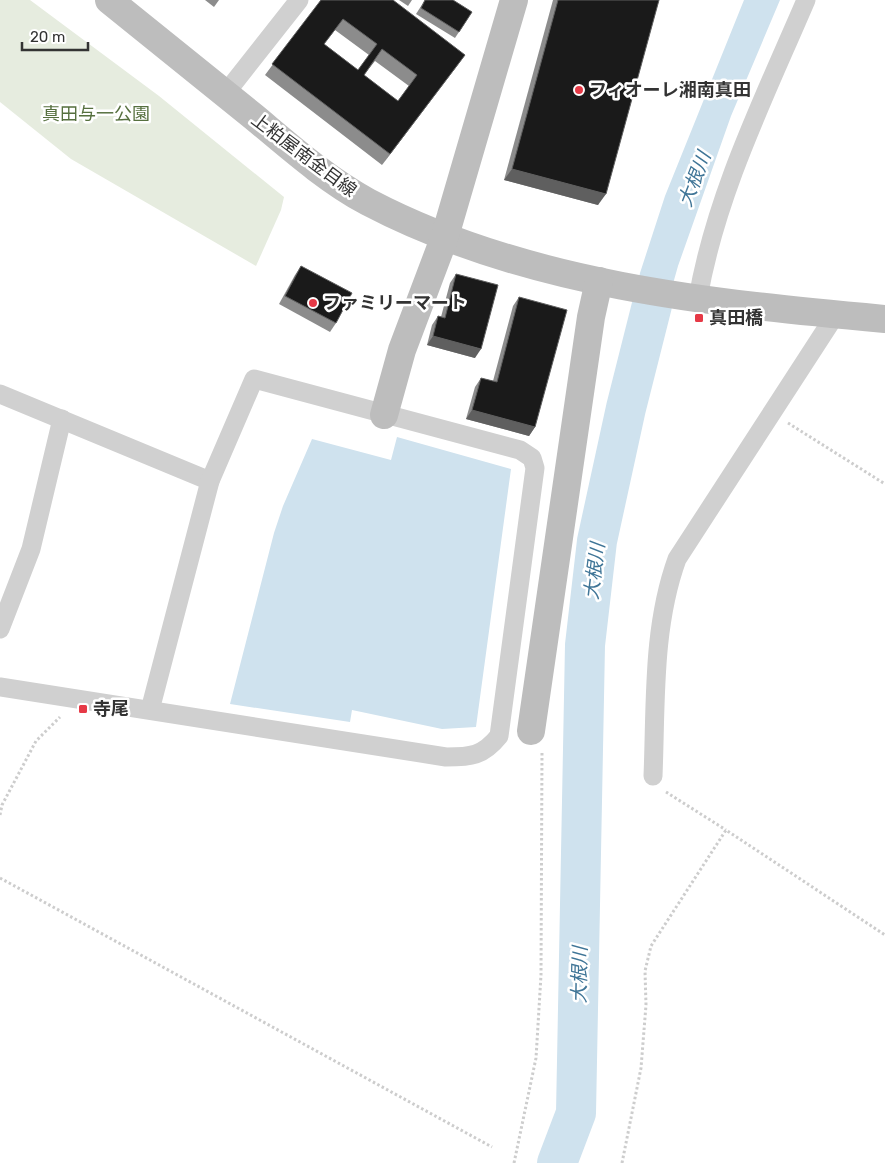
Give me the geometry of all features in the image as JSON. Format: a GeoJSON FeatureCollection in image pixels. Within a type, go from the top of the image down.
{"type":"FeatureCollection","features":[{"type":"Feature","properties":{"kind":"street","name":"上粕屋南金目線"},"geometry":{"type":"LineString","coordinates":[[109,0],[314,166],[367,201],[445,236],[545,268],[607,283],[691,296],[885,319]]}},
{"type":"Feature","properties":{"kind":"street"},"geometry":{"type":"LineString","coordinates":[[225,94],[299,0]]}},
{"type":"Feature","properties":{"kind":"street"},"geometry":{"type":"LineString","coordinates":[[384,415],[402,350],[445,236],[514,0]]}},
{"type":"Feature","properties":{"kind":"street"},"geometry":{"type":"LineString","coordinates":[[691,296],[702,274],[723,202],[806,0]]}},
{"type":"Feature","properties":{"kind":"street"},"geometry":{"type":"LineString","coordinates":[[531,731],[590,326],[607,283]]}},
{"type":"Feature","properties":{"kind":"street"},"geometry":{"type":"LineString","coordinates":[[653,776],[658,655],[667,588],[677,560],[836,314]]}},
{"type":"Feature","properties":{"kind":"street"},"geometry":{"type":"LineString","coordinates":[[0,687],[446,757],[469,757],[489,749],[499,736],[535,468],[532,458],[520,450],[254,379],[210,481],[150,710]]}},
{"type":"Feature","properties":{"kind":"street"},"geometry":{"type":"LineString","coordinates":[[0,394],[210,481]]}},
{"type":"Feature","properties":{"kind":"street"},"geometry":{"type":"LineString","coordinates":[[0,629],[31,549],[62,419]]}},
{"type":"Feature","properties":{"kind":"path"},"geometry":{"type":"LineString","coordinates":[[771,413],[885,484]]}},
{"type":"Feature","properties":{"kind":"path"},"geometry":{"type":"LineString","coordinates":[[0,814],[2,805],[36,742],[78,699]]}},
{"type":"Feature","properties":{"kind":"path"},"geometry":{"type":"LineString","coordinates":[[514,1163],[536,1058],[541,974],[542,746],[531,731]]}},
{"type":"Feature","properties":{"kind":"path"},"geometry":{"type":"LineString","coordinates":[[653,776],[664,790],[885,935]]}},
{"type":"Feature","properties":{"kind":"path"},"geometry":{"type":"LineString","coordinates":[[622,1163],[641,1068],[646,1005],[645,971],[651,946],[726,830]]}},
{"type":"Feature","properties":{"kind":"path"},"geometry":{"type":"LineString","coordinates":[[0,878],[492,1147]]}},
{"type":"Feature","properties":{"kind":"green space","name":"真田与一公園"},"geometry":{"type":"Polygon","coordinates":[[[0,0],[30,0],[159,96],[284,197],[281,210],[256,266],[71,159],[0,102],[0,0]]]}},
{"type":"Feature","properties":{"kind":"water"},"geometry":{"type":"Polygon","coordinates":[[[744,0],[780,0],[731,116],[678,266],[665,312],[661,343],[646,387],[620,498],[600,669],[595,667],[588,670],[575,729],[574,779],[582,802],[579,854],[582,866],[596,881],[597,1007],[593,1047],[585,1103],[573,1163],[551,1163],[569,1124],[575,1103],[582,1048],[587,982],[587,929],[584,915],[565,904],[566,762],[571,658],[587,521],[640,273],[665,196],[744,0]],[[630,354],[627,358],[620,392],[629,403],[629,410],[613,460],[616,462],[631,424],[641,359],[635,354],[630,354]],[[593,543],[590,544],[592,557],[586,584],[579,647],[587,650],[596,649],[598,645],[592,599],[595,579],[593,543]]]}},
{"type":"Feature","properties":{"kind":"water"},"geometry":{"type":"Polygon","coordinates":[[[397,437],[511,469],[476,727],[442,729],[352,710],[350,722],[230,704],[274,533],[283,506],[312,439],[391,460],[397,437]]]}},
{"type":"Feature","properties":{"kind":"building"},"geometry":{"type":"Polygon","coordinates":[[[321,0],[393,0],[465,55],[390,154],[272,64],[321,0]],[[343,19],[324,44],[358,70],[377,44],[343,19]],[[382,49],[364,75],[398,101],[417,75],[382,49]]]}},
{"type":"Feature","properties":{"kind":"building"},"geometry":{"type":"Polygon","coordinates":[[[425,0],[453,0],[472,12],[459,32],[421,8],[425,0]]]}},
{"type":"Feature","properties":{"kind":"building","name":"フィオーレ湘南真田"},"geometry":{"type":"Polygon","coordinates":[[[558,0],[659,0],[606,194],[512,169],[558,0]]]}},
{"type":"Feature","properties":{"kind":"building","name":"ファミリーマート"},"geometry":{"type":"Polygon","coordinates":[[[301,266],[352,293],[336,323],[285,296],[301,266]]]}},
{"type":"Feature","properties":{"kind":"building"},"geometry":{"type":"Polygon","coordinates":[[[456,274],[498,285],[481,349],[433,336],[438,316],[445,318],[456,274]]]}},
{"type":"Feature","properties":{"kind":"building"},"geometry":{"type":"Polygon","coordinates":[[[519,297],[567,310],[535,427],[472,410],[481,378],[497,382],[519,297]]]}},
{"type":"Feature","properties":{"kind":"waterway","name":"大根川"},"geometry":{"type":"LineString","coordinates":[[557,1163],[576,1113],[585,645],[597,541],[626,408],[652,305]]}},
{"type":"Feature","properties":{"kind":"place","name":"フィオーレ湘南真田"},"geometry":{"type":"Point","coordinates":[579,90]}},
{"type":"Feature","properties":{"kind":"place","name":"ファミリーマート"},"geometry":{"type":"Point","coordinates":[313,303]}},
{"type":"Feature","properties":{"kind":"place","name":"真田橋"},"geometry":{"type":"Point","coordinates":[699,318]}},
{"type":"Feature","properties":{"kind":"place","name":"寺尾"},"geometry":{"type":"Point","coordinates":[83,709]}}]}
